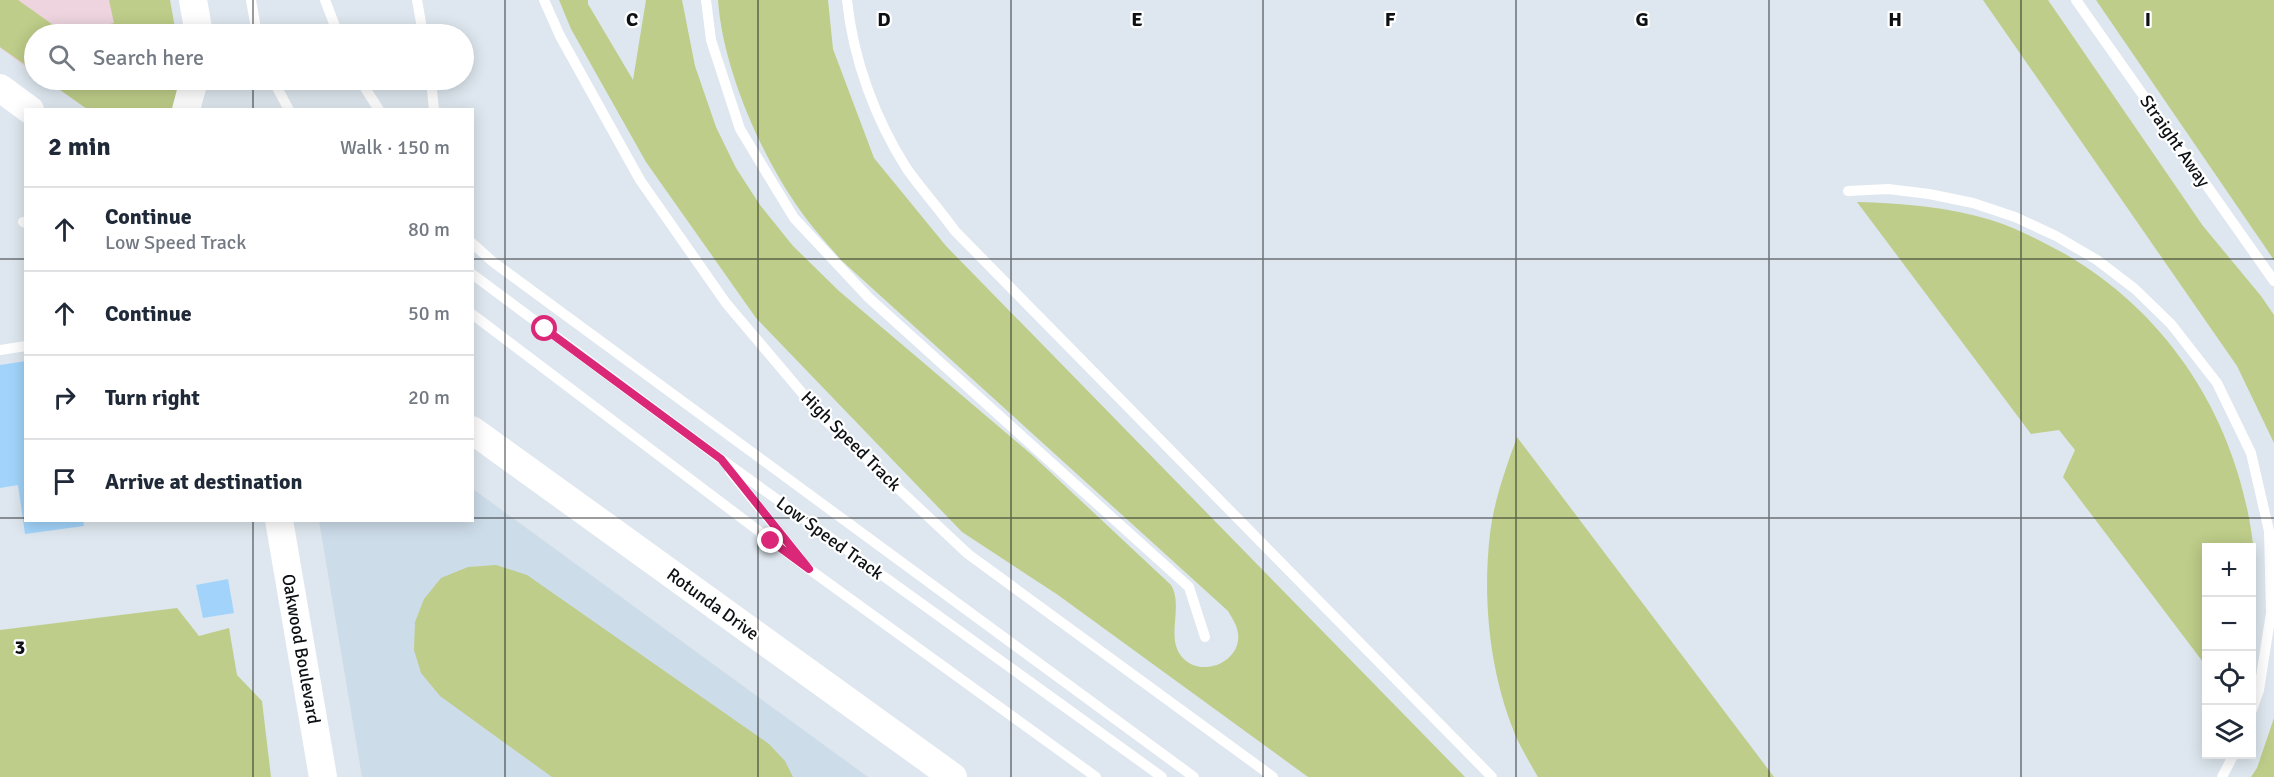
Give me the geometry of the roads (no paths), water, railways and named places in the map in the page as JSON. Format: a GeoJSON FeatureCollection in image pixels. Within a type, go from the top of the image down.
{"type":"FeatureCollection","features":[{"type":"Feature","properties":{"kind":"main road"},"geometry":{"type":"LineString","coordinates":[[193,0],[197,24]]}},
{"type":"Feature","properties":{"kind":"main road"},"geometry":{"type":"LineString","coordinates":[[0,88],[27,108]]}},
{"type":"Feature","properties":{"kind":"main road"},"geometry":{"type":"LineString","coordinates":[[187,108],[191,90]]}},
{"type":"Feature","properties":{"kind":"main road"},"geometry":{"type":"LineString","coordinates":[[207,90],[210,108]]}},
{"type":"Feature","properties":{"kind":"main road","name":"Rotunda Drive"},"geometry":{"type":"LineString","coordinates":[[474,431],[953,777]]}},
{"type":"Feature","properties":{"kind":"main road","name":"Oakwood Boulevard"},"geometry":{"type":"LineString","coordinates":[[279,522],[323,777]]}},
{"type":"Feature","properties":{"kind":"lane"},"geometry":{"type":"LineString","coordinates":[[251,0],[255,24]]}},
{"type":"Feature","properties":{"kind":"lane"},"geometry":{"type":"LineString","coordinates":[[325,0],[334,24]]}},
{"type":"Feature","properties":{"kind":"lane"},"geometry":{"type":"LineString","coordinates":[[417,0],[421,24]]}},
{"type":"Feature","properties":{"kind":"lane","name":"High Speed Track"},"geometry":{"type":"LineString","coordinates":[[544,0],[560,36],[640,180],[726,303],[824,419],[968,554],[1273,777]]}},
{"type":"Feature","properties":{"kind":"lane"},"geometry":{"type":"LineString","coordinates":[[706,0],[711,40],[740,129],[794,218],[869,298],[1189,587],[1205,637]]}},
{"type":"Feature","properties":{"kind":"lane"},"geometry":{"type":"LineString","coordinates":[[847,0],[849,19],[870,100],[907,168],[956,231],[1492,777]]}},
{"type":"Feature","properties":{"kind":"lane","name":"Straight Away"},"geometry":{"type":"LineString","coordinates":[[2076,0],[2274,281]]}},
{"type":"Feature","properties":{"kind":"lane"},"geometry":{"type":"LineString","coordinates":[[278,90],[288,108]]}},
{"type":"Feature","properties":{"kind":"lane"},"geometry":{"type":"LineString","coordinates":[[366,90],[378,108]]}},
{"type":"Feature","properties":{"kind":"lane"},"geometry":{"type":"LineString","coordinates":[[432,90],[434,108]]}},
{"type":"Feature","properties":{"kind":"lane"},"geometry":{"type":"LineString","coordinates":[[1848,191],[1888,189],[1929,194],[1974,203],[2015,217],[2056,236],[2097,260],[2135,289],[2171,324],[2217,383],[2251,453],[2270,531],[2271,613],[2259,690],[2254,705]]}},
{"type":"Feature","properties":{"kind":"lane"},"geometry":{"type":"LineString","coordinates":[[474,245],[493,262],[1194,777]]}},
{"type":"Feature","properties":{"kind":"lane","name":"Low Speed Track"},"geometry":{"type":"LineString","coordinates":[[474,275],[721,459],[1162,777]]}},
{"type":"Feature","properties":{"kind":"lane"},"geometry":{"type":"LineString","coordinates":[[474,316],[809,569],[1096,777]]}},
{"type":"Feature","properties":{"kind":"lane"},"geometry":{"type":"LineString","coordinates":[[0,350],[24,346]]}},
{"type":"Feature","properties":{"kind":"lane"},"geometry":{"type":"LineString","coordinates":[[721,459],[809,569]]}},
{"type":"Feature","properties":{"kind":"lane"},"geometry":{"type":"LineString","coordinates":[[2222,777],[2231,759]]}}]}
